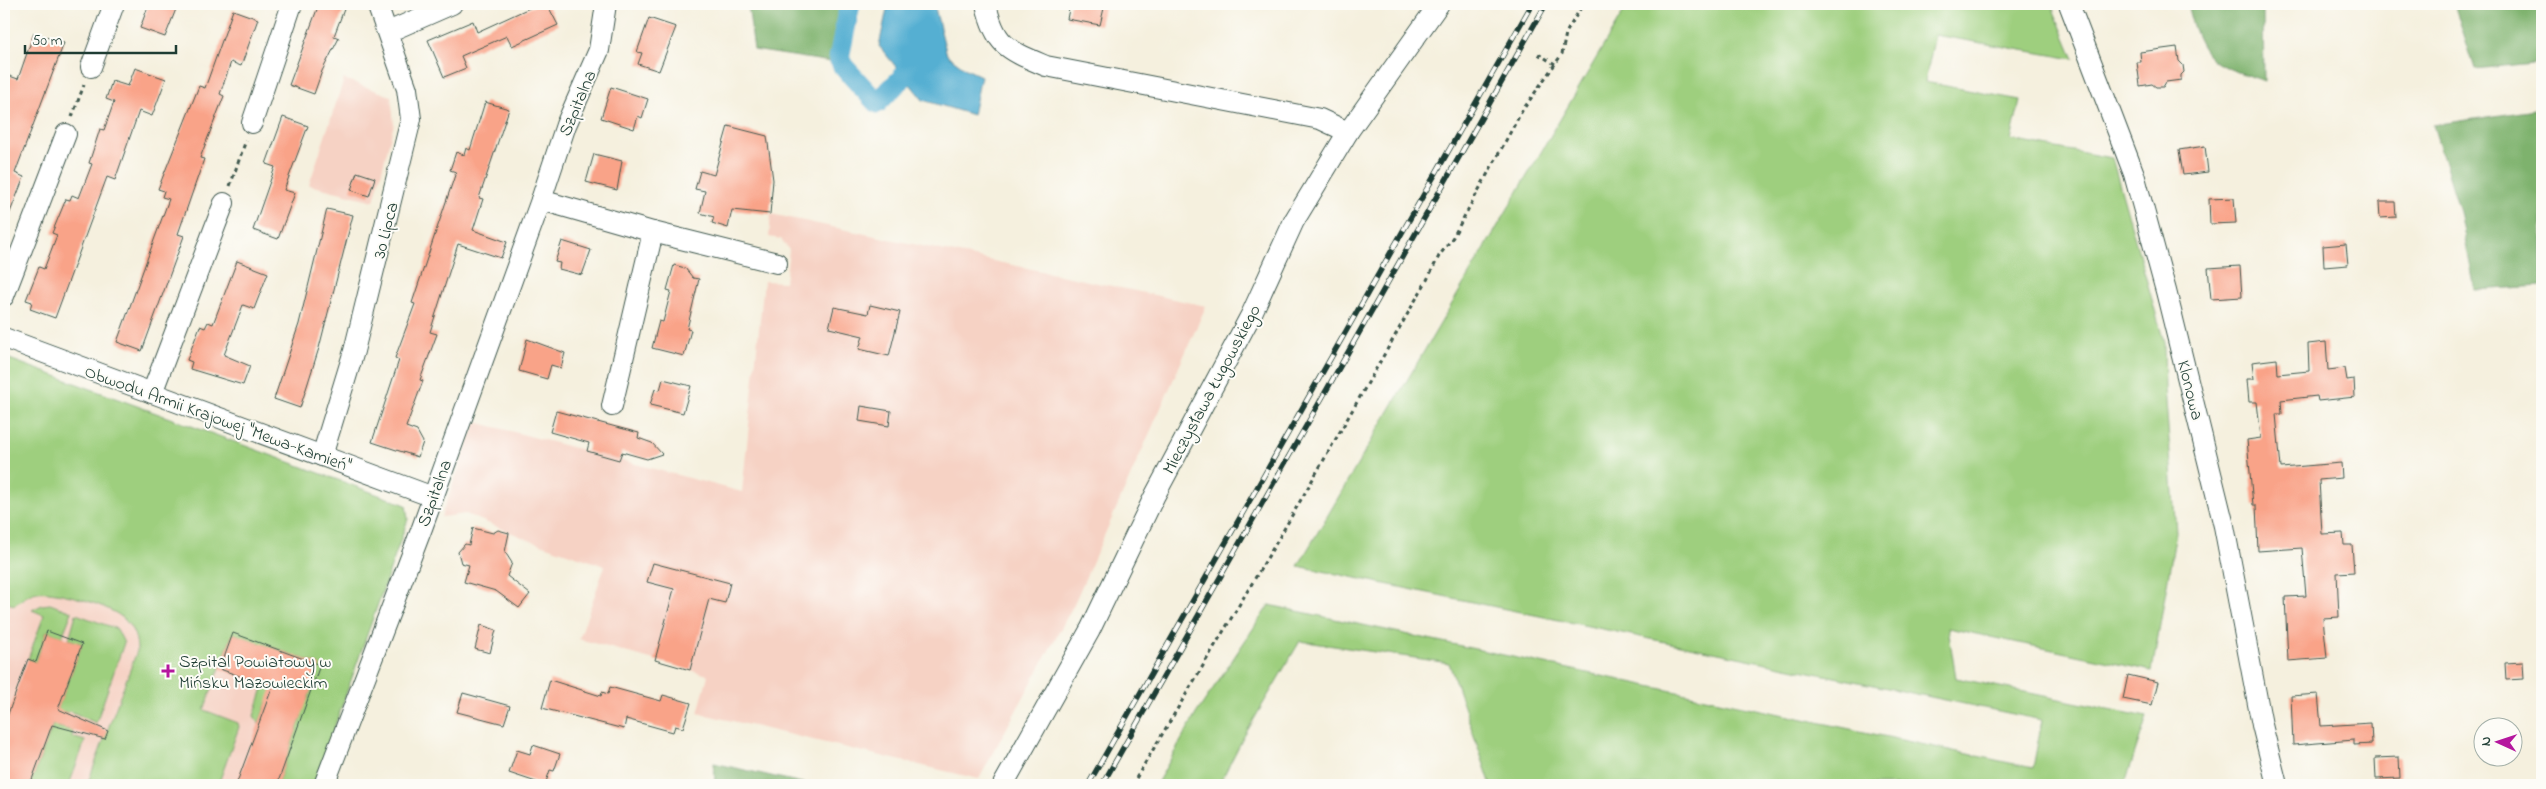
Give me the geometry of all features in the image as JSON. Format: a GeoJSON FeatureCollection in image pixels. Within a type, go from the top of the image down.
{"type":"FeatureCollection","features":[{"type":"Feature","properties":{"kind":"street"},"geometry":{"type":"LineString","coordinates":[[91,67],[114,4]]}},
{"type":"Feature","properties":{"kind":"street"},"geometry":{"type":"LineString","coordinates":[[252,124],[292,4]]}},
{"type":"Feature","properties":{"kind":"street","name":"30 Lipca"},"geometry":{"type":"LineString","coordinates":[[322,456],[354,351],[411,119],[407,89],[377,4]]}},
{"type":"Feature","properties":{"kind":"street"},"geometry":{"type":"LineString","coordinates":[[388,32],[452,4]]}},
{"type":"Feature","properties":{"kind":"street","name":"Szpitalna"},"geometry":{"type":"LineString","coordinates":[[324,785],[433,497],[541,200],[566,125],[599,50],[606,4]]}},
{"type":"Feature","properties":{"kind":"street"},"geometry":{"type":"LineString","coordinates":[[986,4],[990,23],[999,40],[1016,54],[1046,66],[1320,119],[1348,132]]}},
{"type":"Feature","properties":{"kind":"street","name":"Mieczysława Ługowskiego"},"geometry":{"type":"LineString","coordinates":[[1003,785],[1090,630],[1155,494],[1252,315],[1294,221],[1348,132],[1439,4]]}},
{"type":"Feature","properties":{"kind":"street","name":"Klonowa"},"geometry":{"type":"LineString","coordinates":[[2069,4],[2134,174],[2166,290],[2224,526],[2262,725],[2277,785]]}},
{"type":"Feature","properties":{"kind":"street"},"geometry":{"type":"LineString","coordinates":[[4,296],[66,134]]}},
{"type":"Feature","properties":{"kind":"street"},"geometry":{"type":"LineString","coordinates":[[541,200],[653,232],[777,263]]}},
{"type":"Feature","properties":{"kind":"street"},"geometry":{"type":"LineString","coordinates":[[152,393],[224,203]]}},
{"type":"Feature","properties":{"kind":"street"},"geometry":{"type":"LineString","coordinates":[[612,406],[653,232]]}},
{"type":"Feature","properties":{"kind":"street","name":"Obwodu Armii Krajowej \"Mewa-Kamień\""},"geometry":{"type":"LineString","coordinates":[[4,338],[433,497]]}},
{"type":"Feature","properties":{"kind":"path"},"geometry":{"type":"LineString","coordinates":[[1132,785],[1279,538],[1439,256],[1453,237],[1522,111],[1562,54],[1566,33],[1583,4]]}},
{"type":"Feature","properties":{"kind":"path"},"geometry":{"type":"LineString","coordinates":[[1538,54],[1555,64]]}},
{"type":"Feature","properties":{"kind":"path"},"geometry":{"type":"LineString","coordinates":[[66,134],[91,67]]}},
{"type":"Feature","properties":{"kind":"path"},"geometry":{"type":"LineString","coordinates":[[224,203],[252,124]]}},
{"type":"Feature","properties":{"kind":"shaded area"},"geometry":{"type":"Polygon","coordinates":[[[344,79],[391,96],[394,124],[374,201],[309,185],[344,79]]]}},
{"type":"Feature","properties":{"kind":"shaded area"},"geometry":{"type":"Polygon","coordinates":[[[771,214],[1206,306],[1073,606],[979,779],[698,713],[708,675],[579,639],[605,566],[529,540],[466,514],[441,517],[476,422],[742,492],[764,281],[785,282],[789,250],[781,239],[769,237],[771,214]]]}},
{"type":"Feature","properties":{"kind":"shaded area","name":"Szpital Powiatowy w Mińsku Mazowieckim"},"geometry":{"type":"Polygon","coordinates":[[[4,544],[336,659],[305,785],[4,785],[4,544]]]}},
{"type":"Feature","properties":{"kind":"green space"},"geometry":{"type":"Polygon","coordinates":[[[748,4],[841,4],[831,62],[754,50],[748,4]]]}},
{"type":"Feature","properties":{"kind":"green space"},"geometry":{"type":"Polygon","coordinates":[[[1628,4],[2051,4],[2074,59],[1935,35],[1925,82],[2020,100],[2011,140],[2112,158],[2164,342],[2165,388],[2176,532],[2152,671],[1948,628],[1956,678],[2147,717],[2126,780],[2116,785],[1491,785],[1449,663],[1300,641],[1243,738],[1219,785],[1156,785],[1196,714],[1269,605],[2033,768],[2042,720],[1298,566],[1628,4]]]}},
{"type":"Feature","properties":{"kind":"green space"},"geometry":{"type":"Polygon","coordinates":[[[2187,4],[2263,4],[2264,81],[2227,68],[2210,57],[2197,36],[2187,4]]]}},
{"type":"Feature","properties":{"kind":"green space"},"geometry":{"type":"Polygon","coordinates":[[[2454,4],[2542,4],[2542,62],[2475,69],[2454,4]]]}},
{"type":"Feature","properties":{"kind":"green space"},"geometry":{"type":"Polygon","coordinates":[[[2542,109],[2542,286],[2475,290],[2460,212],[2433,125],[2542,109]]]}},
{"type":"Feature","properties":{"kind":"green space"},"geometry":{"type":"Polygon","coordinates":[[[4,357],[406,505],[408,519],[314,785],[277,785],[302,715],[267,702],[259,723],[254,716],[264,685],[307,701],[320,665],[233,633],[204,710],[238,723],[239,727],[218,785],[87,785],[137,651],[136,642],[131,627],[125,620],[109,609],[97,604],[70,596],[46,592],[29,595],[14,605],[4,602],[4,357]]]}},
{"type":"Feature","properties":{"kind":"green space"},"geometry":{"type":"Polygon","coordinates":[[[50,604],[72,612],[62,637],[47,631],[36,662],[28,659],[44,615],[32,610],[42,605],[50,604]]]}},
{"type":"Feature","properties":{"kind":"green space"},"geometry":{"type":"Polygon","coordinates":[[[76,614],[117,629],[124,643],[96,723],[70,711],[68,713],[63,711],[60,714],[57,711],[82,644],[69,639],[76,614]]]}},
{"type":"Feature","properties":{"kind":"green space"},"geometry":{"type":"Polygon","coordinates":[[[54,722],[57,722],[58,727],[73,731],[72,737],[85,741],[69,785],[30,785],[54,722]]]}},
{"type":"Feature","properties":{"kind":"green space"},"geometry":{"type":"Polygon","coordinates":[[[714,763],[811,785],[715,785],[714,763]]]}},
{"type":"Feature","properties":{"kind":"water"},"geometry":{"type":"Polygon","coordinates":[[[888,4],[934,4],[947,55],[966,69],[981,76],[973,115],[923,100],[879,46],[888,4]]]}},
{"type":"Feature","properties":{"kind":"building"},"geometry":{"type":"Polygon","coordinates":[[[149,4],[178,4],[165,37],[140,28],[149,4]]]}},
{"type":"Feature","properties":{"kind":"building"},"geometry":{"type":"Polygon","coordinates":[[[319,4],[346,4],[334,36],[339,38],[322,71],[314,94],[289,85],[319,4]]]}},
{"type":"Feature","properties":{"kind":"building"},"geometry":{"type":"Polygon","coordinates":[[[538,4],[547,4],[558,25],[512,46],[507,36],[461,56],[466,68],[444,77],[428,40],[473,21],[477,32],[538,4]]]}},
{"type":"Feature","properties":{"kind":"building"},"geometry":{"type":"Polygon","coordinates":[[[1070,4],[1105,4],[1100,25],[1067,19],[1070,4]]]}},
{"type":"Feature","properties":{"kind":"building"},"geometry":{"type":"Polygon","coordinates":[[[233,10],[258,19],[241,66],[231,62],[220,94],[224,96],[200,158],[204,159],[178,234],[184,236],[142,351],[117,342],[169,199],[162,197],[164,191],[158,189],[199,86],[205,88],[233,10]]]}},
{"type":"Feature","properties":{"kind":"building"},"geometry":{"type":"Polygon","coordinates":[[[649,18],[676,27],[659,71],[638,64],[642,53],[637,52],[649,18]]]}},
{"type":"Feature","properties":{"kind":"building"},"geometry":{"type":"Polygon","coordinates":[[[34,33],[64,43],[15,173],[24,177],[5,225],[4,74],[18,79],[34,33]]]}},
{"type":"Feature","properties":{"kind":"building"},"geometry":{"type":"Polygon","coordinates":[[[2177,47],[2179,61],[2183,65],[2184,72],[2181,75],[2181,80],[2166,82],[2163,87],[2156,87],[2152,84],[2140,86],[2137,62],[2141,62],[2140,52],[2177,47]]]}},
{"type":"Feature","properties":{"kind":"building"},"geometry":{"type":"Polygon","coordinates":[[[135,68],[166,79],[152,116],[139,111],[115,180],[107,177],[55,318],[30,309],[32,302],[26,300],[39,267],[44,269],[57,235],[52,233],[66,199],[70,200],[72,195],[79,198],[92,164],[89,163],[100,129],[104,130],[114,102],[106,99],[112,81],[128,86],[135,68]]]}},
{"type":"Feature","properties":{"kind":"building"},"geometry":{"type":"Polygon","coordinates":[[[611,87],[648,99],[642,118],[638,116],[634,129],[601,118],[611,87]]]}},
{"type":"Feature","properties":{"kind":"building"},"geometry":{"type":"Polygon","coordinates":[[[485,102],[509,109],[479,198],[483,199],[473,230],[507,242],[501,258],[458,244],[430,332],[437,334],[420,380],[423,381],[406,427],[417,431],[423,442],[418,457],[372,442],[399,360],[395,358],[415,304],[412,303],[456,172],[450,170],[456,152],[464,155],[466,148],[470,150],[485,102]]]}},
{"type":"Feature","properties":{"kind":"building"},"geometry":{"type":"Polygon","coordinates":[[[283,117],[308,126],[284,190],[295,193],[278,239],[253,230],[275,167],[266,164],[283,117]]]}},
{"type":"Feature","properties":{"kind":"building"},"geometry":{"type":"Polygon","coordinates":[[[728,126],[767,136],[773,180],[770,214],[732,210],[728,228],[712,223],[714,217],[700,213],[705,191],[695,189],[700,171],[714,175],[728,126]]]}},
{"type":"Feature","properties":{"kind":"building"},"geometry":{"type":"Polygon","coordinates":[[[2205,146],[2208,172],[2183,175],[2179,150],[2205,146]]]}},
{"type":"Feature","properties":{"kind":"building"},"geometry":{"type":"Polygon","coordinates":[[[594,154],[622,161],[617,190],[586,182],[594,154]]]}},
{"type":"Feature","properties":{"kind":"building"},"geometry":{"type":"Polygon","coordinates":[[[357,172],[375,178],[369,196],[351,190],[357,172]]]}},
{"type":"Feature","properties":{"kind":"building"},"geometry":{"type":"Polygon","coordinates":[[[2234,198],[2236,223],[2210,224],[2209,199],[2234,198]]]}},
{"type":"Feature","properties":{"kind":"building"},"geometry":{"type":"Polygon","coordinates":[[[2379,202],[2395,202],[2396,217],[2380,218],[2379,202]]]}},
{"type":"Feature","properties":{"kind":"building"},"geometry":{"type":"Polygon","coordinates":[[[327,209],[353,215],[319,348],[300,408],[274,399],[299,324],[327,209]]]}},
{"type":"Feature","properties":{"kind":"building"},"geometry":{"type":"Polygon","coordinates":[[[562,241],[591,250],[582,275],[559,269],[560,263],[555,262],[562,241]]]}},
{"type":"Feature","properties":{"kind":"building"},"geometry":{"type":"Polygon","coordinates":[[[2346,244],[2348,265],[2324,267],[2323,246],[2346,244]]]}},
{"type":"Feature","properties":{"kind":"building"},"geometry":{"type":"Polygon","coordinates":[[[237,261],[268,273],[254,309],[243,305],[224,355],[250,366],[243,385],[190,369],[192,362],[187,360],[200,326],[205,328],[208,322],[213,324],[237,261]]]}},
{"type":"Feature","properties":{"kind":"building"},"geometry":{"type":"Polygon","coordinates":[[[674,265],[685,268],[693,278],[699,279],[687,329],[691,330],[684,356],[652,348],[659,321],[663,322],[671,291],[667,290],[674,265]]]}},
{"type":"Feature","properties":{"kind":"building"},"geometry":{"type":"Polygon","coordinates":[[[2240,266],[2242,297],[2211,299],[2208,268],[2240,266]]]}},
{"type":"Feature","properties":{"kind":"building"},"geometry":{"type":"Polygon","coordinates":[[[870,305],[900,312],[889,356],[859,349],[863,336],[829,328],[834,307],[868,314],[870,305]]]}},
{"type":"Feature","properties":{"kind":"building"},"geometry":{"type":"Polygon","coordinates":[[[527,339],[565,353],[561,368],[551,365],[547,379],[519,371],[527,339]]]}},
{"type":"Feature","properties":{"kind":"building"},"geometry":{"type":"Polygon","coordinates":[[[2326,342],[2328,370],[2345,368],[2347,380],[2354,379],[2355,397],[2318,401],[2317,396],[2281,400],[2282,414],[2276,414],[2281,468],[2341,463],[2342,478],[2319,480],[2322,534],[2343,533],[2344,545],[2352,545],[2354,572],[2337,573],[2339,617],[2323,618],[2327,658],[2288,661],[2285,597],[2306,596],[2302,548],[2258,551],[2256,505],[2253,505],[2247,440],[2261,438],[2257,402],[2249,402],[2247,379],[2254,379],[2252,362],[2277,359],[2278,374],[2309,371],[2308,344],[2326,342]]]}},
{"type":"Feature","properties":{"kind":"building"},"geometry":{"type":"Polygon","coordinates":[[[663,379],[691,386],[683,413],[650,405],[655,389],[660,390],[663,379]]]}},
{"type":"Feature","properties":{"kind":"building"},"geometry":{"type":"Polygon","coordinates":[[[861,406],[891,411],[889,426],[859,421],[861,406]]]}},
{"type":"Feature","properties":{"kind":"building"},"geometry":{"type":"Polygon","coordinates":[[[556,411],[639,433],[638,438],[652,443],[662,454],[647,459],[622,452],[619,460],[587,451],[589,443],[550,432],[556,411]]]}},
{"type":"Feature","properties":{"kind":"building"},"geometry":{"type":"Polygon","coordinates":[[[473,528],[493,533],[498,530],[509,533],[505,552],[512,563],[507,576],[530,594],[519,608],[496,591],[464,582],[469,565],[461,563],[458,552],[465,544],[469,545],[473,528]]]}},
{"type":"Feature","properties":{"kind":"building"},"geometry":{"type":"Polygon","coordinates":[[[653,563],[730,583],[725,603],[709,599],[690,670],[655,660],[674,589],[647,582],[653,563]]]}},
{"type":"Feature","properties":{"kind":"building"},"geometry":{"type":"Polygon","coordinates":[[[481,625],[496,630],[490,653],[475,649],[481,625]]]}},
{"type":"Feature","properties":{"kind":"building"},"geometry":{"type":"Polygon","coordinates":[[[47,631],[82,644],[58,709],[108,731],[105,739],[52,725],[30,785],[4,785],[4,725],[28,659],[36,662],[47,631]]]}},
{"type":"Feature","properties":{"kind":"building"},"geometry":{"type":"Polygon","coordinates":[[[233,633],[320,665],[277,785],[236,785],[272,688],[220,669],[233,633]]]}},
{"type":"Feature","properties":{"kind":"building"},"geometry":{"type":"Polygon","coordinates":[[[2523,662],[2524,679],[2506,680],[2505,663],[2523,662]]]}},
{"type":"Feature","properties":{"kind":"building"},"geometry":{"type":"Polygon","coordinates":[[[2128,675],[2158,682],[2152,705],[2123,699],[2128,675]]]}},
{"type":"Feature","properties":{"kind":"building"},"geometry":{"type":"Polygon","coordinates":[[[550,680],[601,696],[602,692],[608,694],[610,687],[661,701],[663,695],[691,703],[683,728],[675,726],[673,732],[626,719],[624,729],[542,708],[550,680]]]}},
{"type":"Feature","properties":{"kind":"building"},"geometry":{"type":"Polygon","coordinates":[[[463,693],[510,706],[504,724],[457,712],[463,693]]]}},
{"type":"Feature","properties":{"kind":"building"},"geometry":{"type":"Polygon","coordinates":[[[2318,694],[2321,726],[2371,723],[2372,744],[2354,745],[2354,740],[2293,745],[2291,696],[2318,694]]]}},
{"type":"Feature","properties":{"kind":"building"},"geometry":{"type":"Polygon","coordinates":[[[533,745],[560,754],[554,771],[550,770],[545,785],[509,773],[517,750],[530,754],[533,745]]]}},
{"type":"Feature","properties":{"kind":"building"},"geometry":{"type":"Polygon","coordinates":[[[2399,757],[2400,778],[2376,779],[2375,758],[2399,757]]]}},
{"type":"Feature","properties":{"kind":"waterway"},"geometry":{"type":"LineString","coordinates":[[850,4],[839,58],[843,66],[877,103],[904,76]]}},
{"type":"Feature","properties":{"kind":"railway"},"geometry":{"type":"LineString","coordinates":[[1088,785],[1532,4]]}},
{"type":"Feature","properties":{"kind":"railway"},"geometry":{"type":"LineString","coordinates":[[1102,785],[1546,4]]}},
{"type":"Feature","properties":{"kind":"place","name":"Szpital Powiatowy w Mińsku Mazowieckim"},"geometry":{"type":"Point","coordinates":[168,671]}}]}
